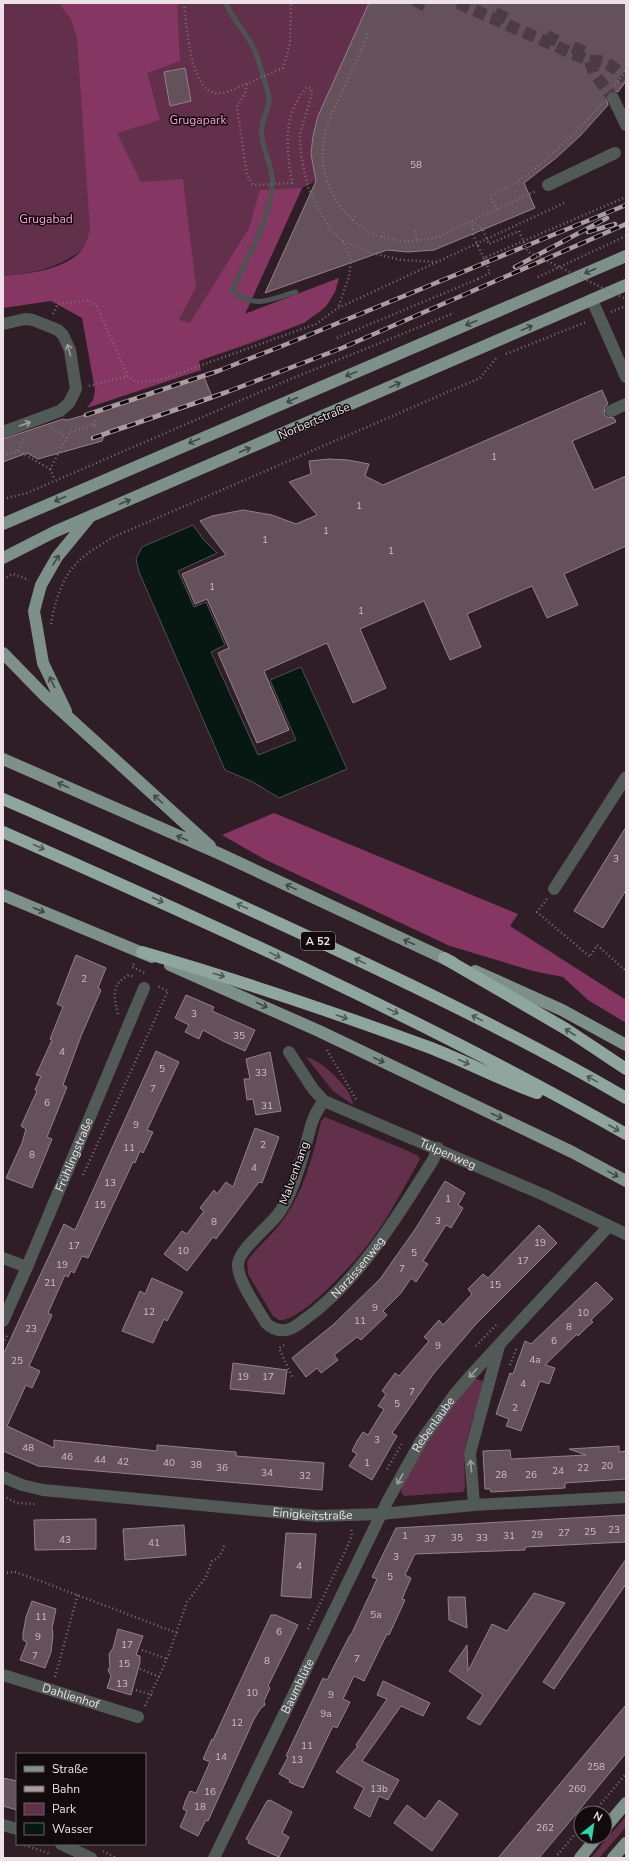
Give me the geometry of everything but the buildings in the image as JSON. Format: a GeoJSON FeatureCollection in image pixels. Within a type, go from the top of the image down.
{"type":"FeatureCollection","features":[{"type":"Feature","properties":{"kind":"highway","name":"A 52"},"geometry":{"type":"LineString","coordinates":[[3,799],[240,906],[403,982],[548,1055],[626,1098]]}},
{"type":"Feature","properties":{"kind":"highway","name":"A 52"},"geometry":{"type":"LineString","coordinates":[[3,832],[206,922],[319,976],[418,1024],[578,1107],[626,1134]]}},
{"type":"Feature","properties":{"kind":"highway"},"geometry":{"type":"LineString","coordinates":[[142,952],[228,977],[406,1039],[457,1058],[518,1086],[578,1107]]}},
{"type":"Feature","properties":{"kind":"highway"},"geometry":{"type":"LineString","coordinates":[[444,958],[566,1029],[626,1069]]}},
{"type":"Feature","properties":{"kind":"main road"},"geometry":{"type":"LineString","coordinates":[[3,524],[626,256]]}},
{"type":"Feature","properties":{"kind":"main road","name":"Norbertstraße"},"geometry":{"type":"LineString","coordinates":[[3,558],[48,535],[89,517],[626,285]]}},
{"type":"Feature","properties":{"kind":"main road"},"geometry":{"type":"LineString","coordinates":[[68,717],[43,663],[34,611],[42,585],[57,557],[89,517]]}},
{"type":"Feature","properties":{"kind":"main road"},"geometry":{"type":"LineString","coordinates":[[3,653],[68,717],[218,854]]}},
{"type":"Feature","properties":{"kind":"main road"},"geometry":{"type":"LineString","coordinates":[[3,759],[218,854],[444,958],[562,1010],[626,1045]]}},
{"type":"Feature","properties":{"kind":"main road"},"geometry":{"type":"LineString","coordinates":[[3,895],[142,952],[319,1031],[572,1152],[626,1181]]}},
{"type":"Feature","properties":{"kind":"main road"},"geometry":{"type":"LineString","coordinates":[[613,1818],[626,1803]]}},
{"type":"Feature","properties":{"kind":"main road"},"geometry":{"type":"LineString","coordinates":[[616,1857],[626,1843]]}},
{"type":"Feature","properties":{"kind":"main road"},"geometry":{"type":"LineString","coordinates":[[580,1858],[591,1845]]}},
{"type":"Feature","properties":{"kind":"street"},"geometry":{"type":"LineString","coordinates":[[610,96],[626,125]]}},
{"type":"Feature","properties":{"kind":"street"},"geometry":{"type":"LineString","coordinates":[[548,185],[615,152]]}},
{"type":"Feature","properties":{"kind":"street"},"geometry":{"type":"LineString","coordinates":[[592,300],[626,378]]}},
{"type":"Feature","properties":{"kind":"street"},"geometry":{"type":"LineString","coordinates":[[3,324],[24,319],[49,325],[58,330],[66,341],[70,350],[76,388],[69,403],[60,411],[3,432]]}},
{"type":"Feature","properties":{"kind":"street"},"geometry":{"type":"LineString","coordinates":[[612,412],[626,404]]}},
{"type":"Feature","properties":{"kind":"street"},"geometry":{"type":"LineString","coordinates":[[554,889],[626,777]]}},
{"type":"Feature","properties":{"kind":"street","name":"Frühlingstraße"},"geometry":{"type":"LineString","coordinates":[[3,1321],[28,1267],[144,988]]}},
{"type":"Feature","properties":{"kind":"street"},"geometry":{"type":"LineString","coordinates":[[288,1052],[324,1101]]}},
{"type":"Feature","properties":{"kind":"street","name":"Tulpenweg"},"geometry":{"type":"LineString","coordinates":[[324,1101],[438,1148],[544,1195],[626,1234]]}},
{"type":"Feature","properties":{"kind":"street","name":"Malvenhang"},"geometry":{"type":"LineString","coordinates":[[254,1302],[241,1278],[238,1263],[242,1252],[270,1226],[280,1211],[298,1171],[315,1111],[324,1101]]}},
{"type":"Feature","properties":{"kind":"street","name":"Narzissenweg"},"geometry":{"type":"LineString","coordinates":[[254,1302],[266,1324],[271,1328],[279,1330],[293,1328],[314,1313],[342,1287],[389,1230],[433,1160],[438,1148]]}},
{"type":"Feature","properties":{"kind":"street","name":"Rebenlaube"},"geometry":{"type":"LineString","coordinates":[[381,1514],[421,1441],[454,1395],[609,1226]]}},
{"type":"Feature","properties":{"kind":"street"},"geometry":{"type":"LineString","coordinates":[[3,1258],[28,1267]]}},
{"type":"Feature","properties":{"kind":"street","name":"Rebenlaube"},"geometry":{"type":"LineString","coordinates":[[474,1505],[470,1453],[500,1344]]}},
{"type":"Feature","properties":{"kind":"street","name":"Einigkeitstraße"},"geometry":{"type":"LineString","coordinates":[[3,1477],[22,1485],[43,1490],[317,1516],[381,1514],[474,1505],[626,1497]]}},
{"type":"Feature","properties":{"kind":"street","name":"Baumblüte"},"geometry":{"type":"LineString","coordinates":[[214,1858],[381,1514]]}},
{"type":"Feature","properties":{"kind":"street","name":"Dahlienhof"},"geometry":{"type":"LineString","coordinates":[[3,1675],[138,1717]]}},
{"type":"Feature","properties":{"kind":"street"},"geometry":{"type":"LineString","coordinates":[[3,1825],[16,1829]]}},
{"type":"Feature","properties":{"kind":"street"},"geometry":{"type":"LineString","coordinates":[[59,1850],[91,1858]]}},
{"type":"Feature","properties":{"kind":"path"},"geometry":{"type":"LineString","coordinates":[[184,3],[195,69],[198,78],[203,86],[211,92],[219,94],[283,68],[290,43],[291,3]]}},
{"type":"Feature","properties":{"kind":"path"},"geometry":{"type":"LineString","coordinates":[[368,34],[328,125],[322,150],[323,169],[328,185],[336,201],[352,220],[362,228],[382,237],[396,240],[417,241],[440,236],[533,192]]}},
{"type":"Feature","properties":{"kind":"path"},"geometry":{"type":"LineString","coordinates":[[497,210],[490,196],[524,176],[552,154],[610,96],[626,71]]}},
{"type":"Feature","properties":{"kind":"path"},"geometry":{"type":"LineString","coordinates":[[248,83],[245,93],[237,107],[247,175],[254,185],[292,183],[287,132],[298,96],[307,87],[311,88],[312,93],[300,134],[301,155],[308,187],[330,230],[343,241],[368,252],[401,260],[440,262]]}},
{"type":"Feature","properties":{"kind":"path"},"geometry":{"type":"LineString","coordinates":[[484,258],[626,197]]}},
{"type":"Feature","properties":{"kind":"path"},"geometry":{"type":"LineString","coordinates":[[49,325],[58,304],[88,300],[97,307],[128,376],[136,382],[148,382],[171,377],[316,324],[338,308],[440,262],[564,203]]}},
{"type":"Feature","properties":{"kind":"path"},"geometry":{"type":"LineString","coordinates":[[352,220],[356,214]]}},
{"type":"Feature","properties":{"kind":"path"},"geometry":{"type":"LineString","coordinates":[[472,221],[483,230],[489,244],[519,231],[528,252],[626,299]]}},
{"type":"Feature","properties":{"kind":"path"},"geometry":{"type":"LineString","coordinates":[[337,338],[490,273],[473,234],[472,221]]}},
{"type":"Feature","properties":{"kind":"path"},"geometry":{"type":"LineString","coordinates":[[382,237],[385,229]]}},
{"type":"Feature","properties":{"kind":"path"},"geometry":{"type":"LineString","coordinates":[[415,231],[417,241]]}},
{"type":"Feature","properties":{"kind":"path"},"geometry":{"type":"LineString","coordinates":[[534,279],[626,236]]}},
{"type":"Feature","properties":{"kind":"path"},"geometry":{"type":"LineString","coordinates":[[338,308],[349,277],[350,261],[343,241]]}},
{"type":"Feature","properties":{"kind":"path"},"geometry":{"type":"LineString","coordinates":[[59,591],[70,570],[82,558],[111,538],[480,378],[496,358],[626,306]]}},
{"type":"Feature","properties":{"kind":"path"},"geometry":{"type":"LineString","coordinates":[[3,499],[27,493],[281,383],[456,312]]}},
{"type":"Feature","properties":{"kind":"path"},"geometry":{"type":"LineString","coordinates":[[94,385],[128,376]]}},
{"type":"Feature","properties":{"kind":"path"},"geometry":{"type":"LineString","coordinates":[[50,469],[70,432],[96,424],[92,425]]}},
{"type":"Feature","properties":{"kind":"path"},"geometry":{"type":"LineString","coordinates":[[3,456],[18,451],[50,469],[55,480]]}},
{"type":"Feature","properties":{"kind":"path"},"geometry":{"type":"LineString","coordinates":[[554,889],[537,912],[590,957],[597,945],[626,971]]}},
{"type":"Feature","properties":{"kind":"path"},"geometry":{"type":"LineString","coordinates":[[132,967],[151,976]]}},
{"type":"Feature","properties":{"kind":"path"},"geometry":{"type":"LineString","coordinates":[[319,1031],[330,1058],[362,1108],[358,1114]]}},
{"type":"Feature","properties":{"kind":"path"},"geometry":{"type":"LineString","coordinates":[[285,1344],[279,1348],[293,1378]]}},
{"type":"Feature","properties":{"kind":"path"},"geometry":{"type":"LineString","coordinates":[[138,1717],[152,1695],[160,1677],[187,1602],[206,1577],[212,1562],[218,1559],[222,1553],[225,1544]]}},
{"type":"Feature","properties":{"kind":"path"},"geometry":{"type":"LineString","coordinates":[[3,1572],[15,1572],[78,1594],[177,1633]]}},
{"type":"Feature","properties":{"kind":"path"},"geometry":{"type":"LineString","coordinates":[[51,1690],[78,1594]]}},
{"type":"Feature","properties":{"kind":"path"},"geometry":{"type":"LineString","coordinates":[[142,1650],[167,1659]]}},
{"type":"Feature","properties":{"kind":"path"},"geometry":{"type":"LineString","coordinates":[[140,1669],[160,1677]]}},
{"type":"Feature","properties":{"kind":"path"},"geometry":{"type":"LineString","coordinates":[[136,1690],[152,1695]]}},
{"type":"Feature","properties":{"kind":"path"},"geometry":{"type":"LineString","coordinates":[[600,1805],[626,1774]]}},
{"type":"Feature","properties":{"kind":"path"},"geometry":{"type":"LineString","coordinates":[[555,1858],[573,1837]]}},
{"type":"Feature","properties":{"kind":"path"},"geometry":{"type":"LineString","coordinates":[[27,1845],[59,1850]]}},
{"type":"Feature","properties":{"kind":"green space","name":"Grugapark"},"geometry":{"type":"Polygon","coordinates":[[[3,3],[369,3],[315,128],[311,154],[316,181],[302,188],[245,314],[339,278],[331,299],[327,305],[304,322],[286,330],[267,338],[198,361],[82,250],[62,262],[44,269],[3,276],[3,3]]]}},
{"type":"Feature","properties":{"kind":"green space"},"geometry":{"type":"Polygon","coordinates":[[[306,1057],[319,1063],[342,1083],[352,1098],[353,1105],[333,1091],[306,1057]]]}},
{"type":"Feature","properties":{"kind":"green space"},"geometry":{"type":"Polygon","coordinates":[[[325,1117],[406,1150],[418,1156],[420,1159],[386,1219],[355,1260],[323,1294],[288,1319],[279,1320],[273,1316],[248,1274],[247,1261],[280,1224],[295,1201],[311,1161],[321,1121],[325,1117]]]}},
{"type":"Feature","properties":{"kind":"green space"},"geometry":{"type":"Polygon","coordinates":[[[475,1379],[486,1382],[472,1421],[464,1451],[465,1488],[463,1492],[404,1496],[401,1492],[405,1479],[412,1465],[432,1433],[475,1379]]]}},
{"type":"Feature","properties":{"kind":"green space"},"geometry":{"type":"Polygon","coordinates":[[[626,1816],[626,1827],[613,1842],[613,1832],[626,1816]]]}},
{"type":"Feature","properties":{"kind":"green space"},"geometry":{"type":"Polygon","coordinates":[[[602,1845],[610,1845],[599,1858],[591,1858],[602,1845]]]}},
{"type":"Feature","properties":{"kind":"shaded area"},"geometry":{"type":"Polygon","coordinates":[[[59,3],[177,3],[180,61],[147,73],[160,120],[117,133],[141,182],[183,179],[196,287],[179,320],[190,323],[249,228],[260,190],[302,188],[245,314],[339,278],[335,292],[326,306],[304,323],[199,361],[201,370],[87,408],[93,400],[95,390],[82,318],[51,301],[3,308],[3,276],[24,274],[56,267],[74,257],[83,248],[90,230],[77,38],[71,19],[59,3]]]}},
{"type":"Feature","properties":{"kind":"shaded area"},"geometry":{"type":"Polygon","coordinates":[[[274,813],[518,914],[510,926],[626,1000],[626,1023],[588,1000],[563,977],[533,971],[450,946],[264,859],[222,835],[274,813]]]}},
{"type":"Feature","properties":{"kind":"water"},"geometry":{"type":"Polygon","coordinates":[[[193,525],[203,539],[217,553],[178,571],[194,607],[206,602],[225,645],[211,652],[258,755],[296,740],[270,680],[301,667],[347,769],[279,798],[253,782],[225,770],[139,572],[136,559],[142,547],[193,525]]]}},
{"type":"Feature","properties":{"kind":"waterway"},"geometry":{"type":"LineString","coordinates":[[226,3],[253,47],[269,98],[268,108],[261,132],[263,145],[272,176],[272,190],[265,219],[252,250],[232,290],[248,300],[255,301],[270,300],[296,292]]}},
{"type":"Feature","properties":{"kind":"tunnel"},"geometry":{"type":"LineString","coordinates":[[417,8],[420,3]]}},
{"type":"Feature","properties":{"kind":"tunnel"},"geometry":{"type":"LineString","coordinates":[[458,3],[590,61],[601,61],[606,63],[626,79]]}},
{"type":"Feature","properties":{"kind":"tunnel"},"geometry":{"type":"LineString","coordinates":[[498,21],[504,9]]}},
{"type":"Feature","properties":{"kind":"tunnel"},"geometry":{"type":"LineString","coordinates":[[549,44],[555,31]]}},
{"type":"Feature","properties":{"kind":"tunnel"},"geometry":{"type":"LineString","coordinates":[[576,55],[581,44]]}},
{"type":"Feature","properties":{"kind":"tunnel"},"geometry":{"type":"LineString","coordinates":[[590,61],[594,73],[613,98]]}},
{"type":"Feature","properties":{"kind":"railway"},"geometry":{"type":"LineString","coordinates":[[86,415],[218,371],[626,205]]}},
{"type":"Feature","properties":{"kind":"railway"},"geometry":{"type":"LineString","coordinates":[[515,267],[607,218]]}},
{"type":"Feature","properties":{"kind":"railway"},"geometry":{"type":"LineString","coordinates":[[588,232],[615,224]]}},
{"type":"Feature","properties":{"kind":"railway"},"geometry":{"type":"LineString","coordinates":[[93,438],[227,392],[342,348],[626,224]]}},
{"type":"Feature","properties":{"kind":"park label","name":"Grugabad"},"geometry":{"type":"Point","coordinates":[46,219]}}]}
